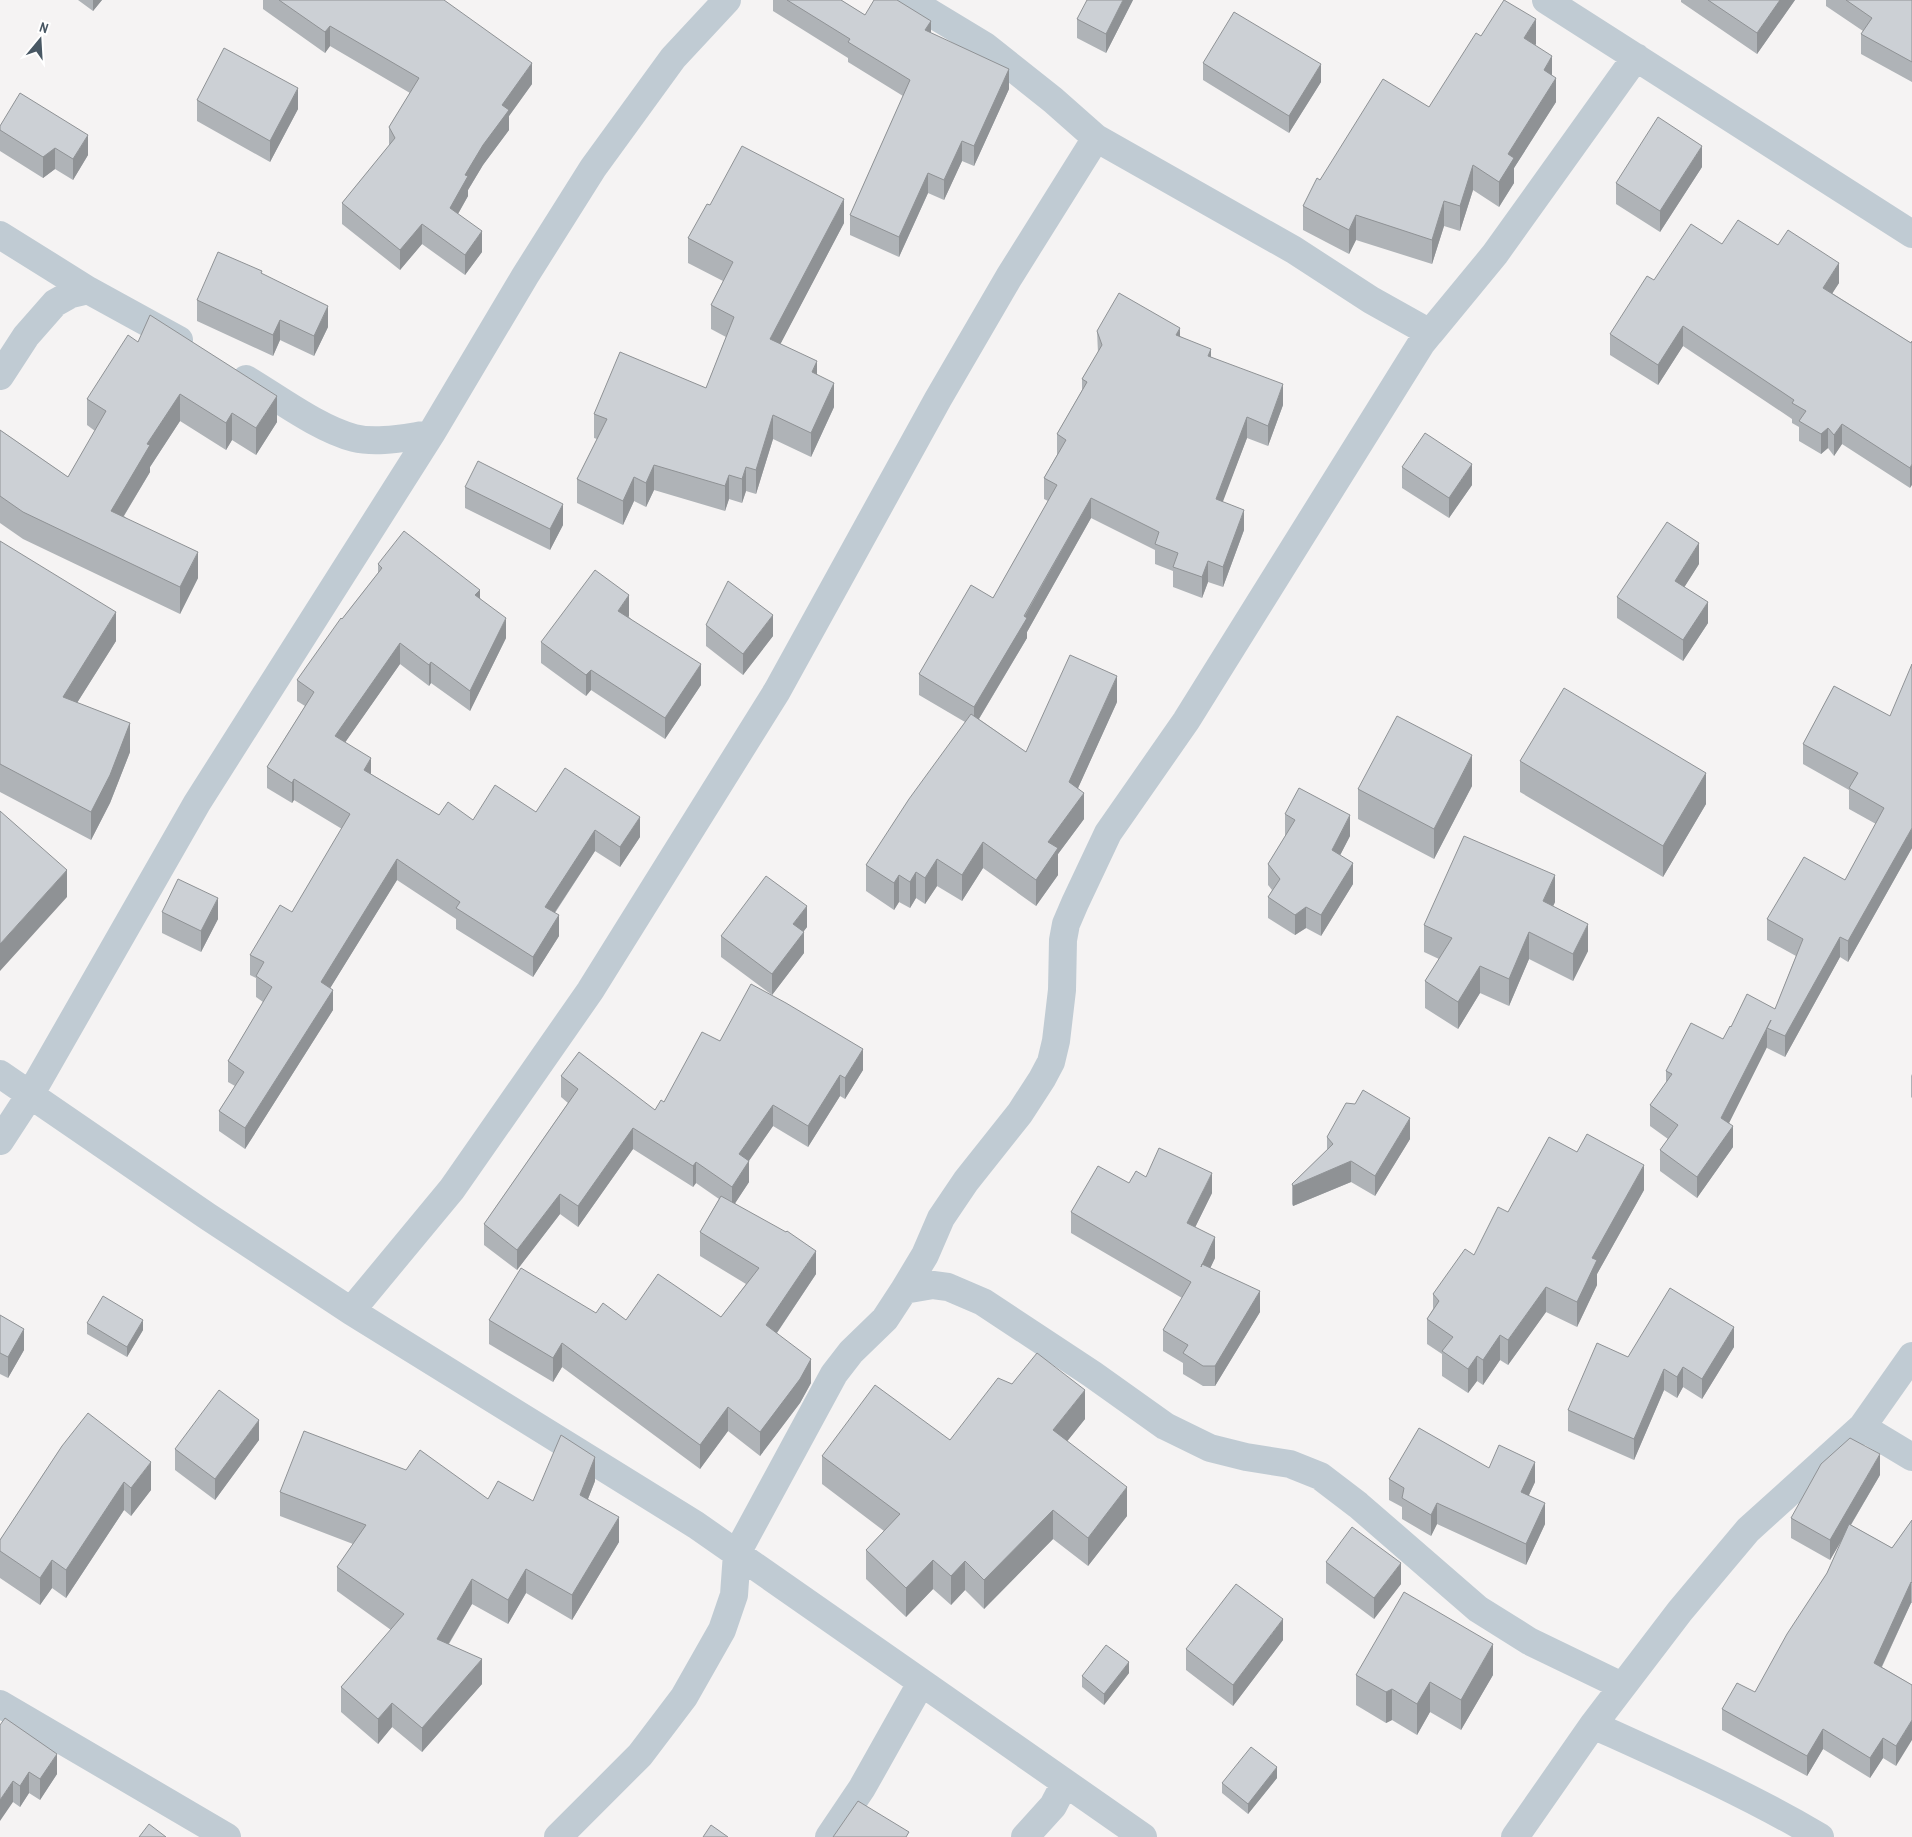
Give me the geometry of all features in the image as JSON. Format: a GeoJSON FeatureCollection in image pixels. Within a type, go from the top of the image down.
{"type":"FeatureCollection","features":[{"type":"Feature","properties":{"kind":"street"},"geometry":{"type":"LineString","coordinates":[[0,1141],[30,1095],[197,803],[431,434],[593,168],[673,58],[727,0]]}},
{"type":"Feature","properties":{"kind":"street"},"geometry":{"type":"LineString","coordinates":[[909,0],[985,46],[1053,100],[1096,138],[1294,250],[1371,300],[1430,333]]}},
{"type":"Feature","properties":{"kind":"street"},"geometry":{"type":"LineString","coordinates":[[1546,0],[1912,234]]}},
{"type":"Feature","properties":{"kind":"street"},"geometry":{"type":"LineString","coordinates":[[558,1837],[640,1755],[684,1697],[722,1630],[734,1595],[737,1553],[834,1374],[851,1352],[885,1319],[925,1255],[941,1218],[966,1181],[1020,1113],[1051,1062],[1056,1041],[1062,990],[1063,940],[1066,924],[1074,903],[1108,833],[1186,721],[1421,344],[1495,254],[1636,57]]}},
{"type":"Feature","properties":{"kind":"street"},"geometry":{"type":"LineString","coordinates":[[351,1311],[452,1189],[590,991],[777,691],[938,399],[1009,277],[1096,138]]}},
{"type":"Feature","properties":{"kind":"street"},"geometry":{"type":"LineString","coordinates":[[0,235],[88,290],[204,353]]}},
{"type":"Feature","properties":{"kind":"street"},"geometry":{"type":"LineString","coordinates":[[0,376],[26,336],[54,304],[71,294],[88,290]]}},
{"type":"Feature","properties":{"kind":"street"},"geometry":{"type":"LineString","coordinates":[[228,368],[325,426],[356,438],[383,439],[431,434]]}},
{"type":"Feature","properties":{"kind":"street"},"geometry":{"type":"LineString","coordinates":[[0,1074],[207,1216],[351,1311],[696,1525],[1143,1837]]}},
{"type":"Feature","properties":{"kind":"street"},"geometry":{"type":"LineString","coordinates":[[904,1290],[933,1285],[948,1287],[982,1302],[1092,1374],[1165,1426],[1210,1448],[1246,1457],[1290,1464],[1320,1476],[1358,1505],[1478,1610],[1529,1641],[1622,1686]]}},
{"type":"Feature","properties":{"kind":"street"},"geometry":{"type":"LineString","coordinates":[[1515,1837],[1622,1686],[1680,1611],[1748,1530],[1862,1426],[1912,1356]]}},
{"type":"Feature","properties":{"kind":"street"},"geometry":{"type":"LineString","coordinates":[[1862,1426],[1912,1457]]}},
{"type":"Feature","properties":{"kind":"street"},"geometry":{"type":"LineString","coordinates":[[829,1837],[862,1788],[921,1683]]}},
{"type":"Feature","properties":{"kind":"street"},"geometry":{"type":"LineString","coordinates":[[0,1704],[227,1837]]}},
{"type":"Feature","properties":{"kind":"street"},"geometry":{"type":"LineString","coordinates":[[1594,1725],[1704,1775],[1792,1820],[1820,1837]]}},
{"type":"Feature","properties":{"kind":"street"},"geometry":{"type":"LineString","coordinates":[[1025,1837],[1053,1806],[1065,1784]]}},
{"type":"Feature","properties":{"kind":"building"},"geometry":{"type":"Polygon","coordinates":[[[279,0],[444,0],[532,63],[502,105],[509,110],[483,145],[465,175],[468,176],[450,208],[482,231],[465,255],[422,224],[400,250],[342,203],[395,138],[389,127],[419,78],[330,26],[325,32],[279,0]]]}},
{"type":"Feature","properties":{"kind":"building"},"geometry":{"type":"Polygon","coordinates":[[[787,0],[841,0],[865,15],[874,0],[897,0],[931,21],[925,30],[1009,69],[974,146],[962,141],[944,180],[928,173],[899,237],[850,215],[910,80],[848,42],[850,39],[787,0]]]}},
{"type":"Feature","properties":{"kind":"building"},"geometry":{"type":"Polygon","coordinates":[[[1087,0],[1123,0],[1106,34],[1077,19],[1087,0]]]}},
{"type":"Feature","properties":{"kind":"building"},"geometry":{"type":"Polygon","coordinates":[[[1504,0],[1536,19],[1524,38],[1552,56],[1544,70],[1556,78],[1508,154],[1514,158],[1499,182],[1473,165],[1460,206],[1444,201],[1432,240],[1356,215],[1349,230],[1303,206],[1317,178],[1320,180],[1383,79],[1429,107],[1476,33],[1481,36],[1504,0]]]}},
{"type":"Feature","properties":{"kind":"building"},"geometry":{"type":"Polygon","coordinates":[[[1708,0],[1780,0],[1757,33],[1708,0]]]}},
{"type":"Feature","properties":{"kind":"building"},"geometry":{"type":"Polygon","coordinates":[[[1846,0],[1912,0],[1912,62],[1861,34],[1872,18],[1846,0]]]}},
{"type":"Feature","properties":{"kind":"building"},"geometry":{"type":"Polygon","coordinates":[[[1234,12],[1321,64],[1289,116],[1203,63],[1234,12]]]}},
{"type":"Feature","properties":{"kind":"building"},"geometry":{"type":"Polygon","coordinates":[[[224,48],[298,88],[270,141],[197,100],[224,48]]]}},
{"type":"Feature","properties":{"kind":"building"},"geometry":{"type":"Polygon","coordinates":[[[20,93],[88,135],[73,159],[55,148],[43,157],[0,130],[0,126],[20,93]]]}},
{"type":"Feature","properties":{"kind":"building"},"geometry":{"type":"Polygon","coordinates":[[[1658,117],[1702,146],[1660,211],[1616,183],[1658,117]]]}},
{"type":"Feature","properties":{"kind":"building"},"geometry":{"type":"Polygon","coordinates":[[[742,146],[844,199],[770,339],[817,361],[812,372],[834,383],[811,433],[773,415],[756,470],[746,467],[742,479],[729,475],[725,486],[654,465],[646,483],[634,477],[623,501],[577,479],[607,419],[594,414],[620,352],[706,388],[734,317],[711,305],[733,262],[688,238],[707,204],[710,205],[742,146]]]}},
{"type":"Feature","properties":{"kind":"building"},"geometry":{"type":"Polygon","coordinates":[[[1738,220],[1778,245],[1788,230],[1839,263],[1823,288],[1911,343],[1912,341],[1912,464],[1910,468],[1842,424],[1834,435],[1828,428],[1821,434],[1799,421],[1806,411],[1792,403],[1794,400],[1683,326],[1658,365],[1610,334],[1647,276],[1654,280],[1691,224],[1722,244],[1738,220]]]}},
{"type":"Feature","properties":{"kind":"building"},"geometry":{"type":"Polygon","coordinates":[[[218,252],[262,271],[261,273],[328,306],[314,336],[280,320],[273,335],[197,300],[218,252]]]}},
{"type":"Feature","properties":{"kind":"building"},"geometry":{"type":"Polygon","coordinates":[[[1119,293],[1180,328],[1176,335],[1211,349],[1208,356],[1283,384],[1268,426],[1247,417],[1216,499],[1244,510],[1223,567],[1208,561],[1202,577],[1173,567],[1178,553],[1155,544],[1159,532],[1091,498],[1024,616],[1027,618],[974,707],[919,674],[971,585],[993,598],[1057,485],[1044,478],[1066,440],[1057,434],[1087,382],[1082,379],[1102,345],[1097,331],[1119,293]]]}},
{"type":"Feature","properties":{"kind":"building"},"geometry":{"type":"Polygon","coordinates":[[[150,315],[277,396],[256,428],[232,413],[226,423],[180,394],[147,444],[150,445],[111,511],[198,552],[180,587],[23,512],[0,496],[0,430],[68,477],[106,411],[87,399],[128,335],[138,342],[150,315]]]}},
{"type":"Feature","properties":{"kind":"building"},"geometry":{"type":"Polygon","coordinates":[[[1425,433],[1472,464],[1449,498],[1402,467],[1425,433]]]}},
{"type":"Feature","properties":{"kind":"building"},"geometry":{"type":"Polygon","coordinates":[[[478,461],[563,504],[550,529],[465,487],[478,461]]]}},
{"type":"Feature","properties":{"kind":"building"},"geometry":{"type":"Polygon","coordinates":[[[1667,522],[1699,543],[1675,581],[1708,602],[1683,640],[1617,597],[1667,522]]]}},
{"type":"Feature","properties":{"kind":"building"},"geometry":{"type":"Polygon","coordinates":[[[404,531],[480,590],[475,595],[506,618],[470,691],[431,662],[429,665],[400,643],[335,736],[371,758],[364,770],[439,815],[448,802],[473,820],[495,785],[536,812],[565,768],[640,817],[620,847],[595,830],[545,907],[559,915],[533,957],[456,908],[460,902],[397,859],[321,982],[333,990],[245,1128],[219,1111],[244,1072],[228,1061],[272,987],[256,976],[264,962],[250,955],[280,905],[292,912],[350,814],[294,779],[292,783],[267,767],[314,692],[297,680],[341,618],[382,568],[378,564],[404,531]]]}},
{"type":"Feature","properties":{"kind":"building"},"geometry":{"type":"Polygon","coordinates":[[[0,541],[116,612],[63,697],[130,723],[110,775],[91,812],[0,764],[0,541]]]}},
{"type":"Feature","properties":{"kind":"building"},"geometry":{"type":"Polygon","coordinates":[[[595,570],[629,595],[618,611],[701,664],[665,718],[591,670],[586,675],[541,642],[595,570]]]}},
{"type":"Feature","properties":{"kind":"building"},"geometry":{"type":"Polygon","coordinates":[[[728,581],[773,615],[743,654],[706,625],[728,581]]]}},
{"type":"Feature","properties":{"kind":"building"},"geometry":{"type":"Polygon","coordinates":[[[1070,655],[1117,676],[1069,782],[1084,793],[1048,842],[1058,848],[1036,880],[983,842],[962,875],[937,859],[925,878],[916,872],[910,882],[899,875],[894,883],[866,865],[909,799],[971,714],[1026,752],[1070,655]]]}},
{"type":"Feature","properties":{"kind":"building"},"geometry":{"type":"Polygon","coordinates":[[[1912,664],[1912,828],[1848,941],[1840,937],[1785,1036],[1767,1028],[1771,1020],[1721,1118],[1733,1126],[1697,1177],[1660,1150],[1678,1125],[1650,1105],[1672,1074],[1666,1071],[1691,1023],[1723,1039],[1747,994],[1775,1009],[1803,939],[1767,919],[1804,857],[1845,880],[1884,808],[1849,788],[1858,773],[1803,744],[1834,686],[1890,716],[1912,664]]]}},
{"type":"Feature","properties":{"kind":"building"},"geometry":{"type":"Polygon","coordinates":[[[1564,688],[1706,773],[1663,846],[1520,761],[1564,688]]]}},
{"type":"Feature","properties":{"kind":"building"},"geometry":{"type":"Polygon","coordinates":[[[1397,716],[1472,755],[1434,829],[1358,789],[1397,716]]]}},
{"type":"Feature","properties":{"kind":"building"},"geometry":{"type":"Polygon","coordinates":[[[1299,788],[1350,815],[1332,850],[1353,863],[1321,915],[1306,907],[1295,915],[1268,897],[1280,879],[1268,864],[1295,820],[1285,814],[1299,788]]]}},
{"type":"Feature","properties":{"kind":"building"},"geometry":{"type":"Polygon","coordinates":[[[0,811],[67,870],[0,944],[0,811]]]}},
{"type":"Feature","properties":{"kind":"building"},"geometry":{"type":"Polygon","coordinates":[[[1464,836],[1555,875],[1543,901],[1588,924],[1573,954],[1529,932],[1509,979],[1480,966],[1458,1002],[1425,981],[1452,938],[1424,925],[1464,836]]]}},
{"type":"Feature","properties":{"kind":"building"},"geometry":{"type":"Polygon","coordinates":[[[766,876],[807,906],[793,924],[804,932],[772,974],[721,936],[766,876]]]}},
{"type":"Feature","properties":{"kind":"building"},"geometry":{"type":"Polygon","coordinates":[[[178,879],[218,898],[201,931],[162,912],[178,879]]]}},
{"type":"Feature","properties":{"kind":"building"},"geometry":{"type":"Polygon","coordinates":[[[751,984],[863,1049],[845,1078],[840,1075],[808,1126],[773,1105],[739,1154],[749,1161],[732,1187],[696,1162],[693,1166],[633,1128],[578,1206],[560,1194],[517,1250],[484,1224],[578,1089],[561,1076],[579,1052],[655,1110],[661,1100],[664,1102],[702,1032],[720,1041],[751,984]]]}},
{"type":"Feature","properties":{"kind":"building"},"geometry":{"type":"Polygon","coordinates":[[[1363,1090],[1410,1118],[1375,1176],[1351,1161],[1293,1186],[1292,1184],[1333,1144],[1327,1137],[1346,1103],[1355,1104],[1363,1090]]]}},
{"type":"Feature","properties":{"kind":"building"},"geometry":{"type":"Polygon","coordinates":[[[1587,1134],[1644,1165],[1592,1258],[1597,1260],[1577,1302],[1546,1287],[1508,1340],[1500,1335],[1483,1360],[1477,1356],[1468,1369],[1442,1351],[1453,1337],[1427,1319],[1439,1301],[1433,1294],[1465,1249],[1474,1255],[1498,1207],[1508,1212],[1549,1137],[1577,1152],[1587,1134]]]}},
{"type":"Feature","properties":{"kind":"building"},"geometry":{"type":"Polygon","coordinates":[[[1159,1148],[1212,1173],[1187,1223],[1215,1237],[1202,1264],[1260,1291],[1215,1366],[1203,1366],[1183,1353],[1188,1345],[1163,1330],[1191,1282],[1071,1212],[1098,1166],[1129,1183],[1136,1171],[1146,1177],[1159,1148]]]}},
{"type":"Feature","properties":{"kind":"building"},"geometry":{"type":"Polygon","coordinates":[[[721,1196],[787,1231],[816,1251],[766,1325],[811,1359],[800,1379],[760,1432],[728,1407],[700,1445],[562,1343],[553,1358],[489,1320],[521,1268],[596,1313],[603,1303],[626,1320],[658,1274],[721,1317],[759,1268],[700,1232],[721,1196]]]}},
{"type":"Feature","properties":{"kind":"building"},"geometry":{"type":"Polygon","coordinates":[[[1670,1288],[1734,1327],[1702,1379],[1683,1367],[1677,1377],[1664,1369],[1634,1439],[1568,1410],[1597,1343],[1628,1357],[1670,1288]]]}},
{"type":"Feature","properties":{"kind":"building"},"geometry":{"type":"Polygon","coordinates":[[[103,1296],[143,1320],[127,1347],[87,1323],[103,1296]]]}},
{"type":"Feature","properties":{"kind":"building"},"geometry":{"type":"Polygon","coordinates":[[[0,1315],[24,1329],[8,1357],[0,1353],[0,1315]]]}},
{"type":"Feature","properties":{"kind":"building"},"geometry":{"type":"Polygon","coordinates":[[[1037,1353],[1085,1390],[1053,1430],[1127,1487],[1088,1538],[1053,1510],[984,1580],[965,1561],[951,1576],[933,1560],[906,1588],[866,1550],[900,1514],[822,1456],[875,1385],[950,1440],[998,1378],[1012,1384],[1037,1353]]]}},
{"type":"Feature","properties":{"kind":"building"},"geometry":{"type":"Polygon","coordinates":[[[219,1390],[259,1420],[215,1479],[175,1449],[219,1390]]]}},
{"type":"Feature","properties":{"kind":"building"},"geometry":{"type":"Polygon","coordinates":[[[88,1413],[151,1462],[131,1488],[124,1482],[66,1570],[52,1560],[40,1578],[0,1551],[0,1540],[62,1446],[88,1413]]]}},
{"type":"Feature","properties":{"kind":"building"},"geometry":{"type":"Polygon","coordinates":[[[1419,1428],[1489,1468],[1499,1445],[1535,1462],[1521,1492],[1545,1503],[1526,1544],[1437,1503],[1431,1515],[1402,1498],[1404,1488],[1389,1479],[1419,1428]]]}},
{"type":"Feature","properties":{"kind":"building"},"geometry":{"type":"Polygon","coordinates":[[[304,1431],[406,1470],[420,1450],[488,1499],[498,1481],[533,1501],[561,1435],[595,1457],[580,1495],[619,1517],[572,1595],[526,1569],[508,1600],[472,1579],[437,1639],[482,1659],[422,1728],[392,1703],[378,1719],[341,1687],[404,1614],[337,1567],[366,1525],[280,1492],[304,1431]]]}},
{"type":"Feature","properties":{"kind":"building"},"geometry":{"type":"Polygon","coordinates":[[[1850,1438],[1880,1454],[1830,1540],[1791,1518],[1821,1464],[1850,1438]]]}},
{"type":"Feature","properties":{"kind":"building"},"geometry":{"type":"Polygon","coordinates":[[[1912,1520],[1912,1583],[1874,1663],[1912,1685],[1912,1720],[1896,1746],[1883,1738],[1870,1758],[1823,1729],[1807,1756],[1722,1709],[1737,1683],[1755,1692],[1787,1634],[1827,1573],[1849,1524],[1892,1548],[1912,1520]]]}},
{"type":"Feature","properties":{"kind":"building"},"geometry":{"type":"Polygon","coordinates":[[[1352,1527],[1401,1563],[1374,1598],[1326,1562],[1352,1527]]]}},
{"type":"Feature","properties":{"kind":"building"},"geometry":{"type":"Polygon","coordinates":[[[1236,1584],[1283,1619],[1233,1685],[1186,1649],[1236,1584]]]}},
{"type":"Feature","properties":{"kind":"building"},"geometry":{"type":"Polygon","coordinates":[[[1404,1592],[1493,1644],[1461,1700],[1430,1682],[1417,1704],[1392,1689],[1386,1692],[1356,1675],[1404,1592]]]}},
{"type":"Feature","properties":{"kind":"building"},"geometry":{"type":"Polygon","coordinates":[[[1106,1645],[1129,1662],[1104,1694],[1082,1676],[1106,1645]]]}},
{"type":"Feature","properties":{"kind":"building"},"geometry":{"type":"Polygon","coordinates":[[[5,1718],[57,1754],[40,1779],[29,1772],[20,1786],[13,1781],[0,1800],[0,1725],[5,1718]]]}},
{"type":"Feature","properties":{"kind":"building"},"geometry":{"type":"Polygon","coordinates":[[[1251,1747],[1277,1767],[1248,1804],[1222,1783],[1251,1747]]]}},
{"type":"Feature","properties":{"kind":"building"},"geometry":{"type":"Polygon","coordinates":[[[858,1801],[909,1832],[906,1837],[833,1837],[858,1801]]]}},
{"type":"Feature","properties":{"kind":"building"},"geometry":{"type":"Polygon","coordinates":[[[149,1824],[166,1837],[139,1837],[149,1824]]]}},
{"type":"Feature","properties":{"kind":"building"},"geometry":{"type":"Polygon","coordinates":[[[711,1825],[728,1837],[703,1837],[711,1825]]]}}]}
